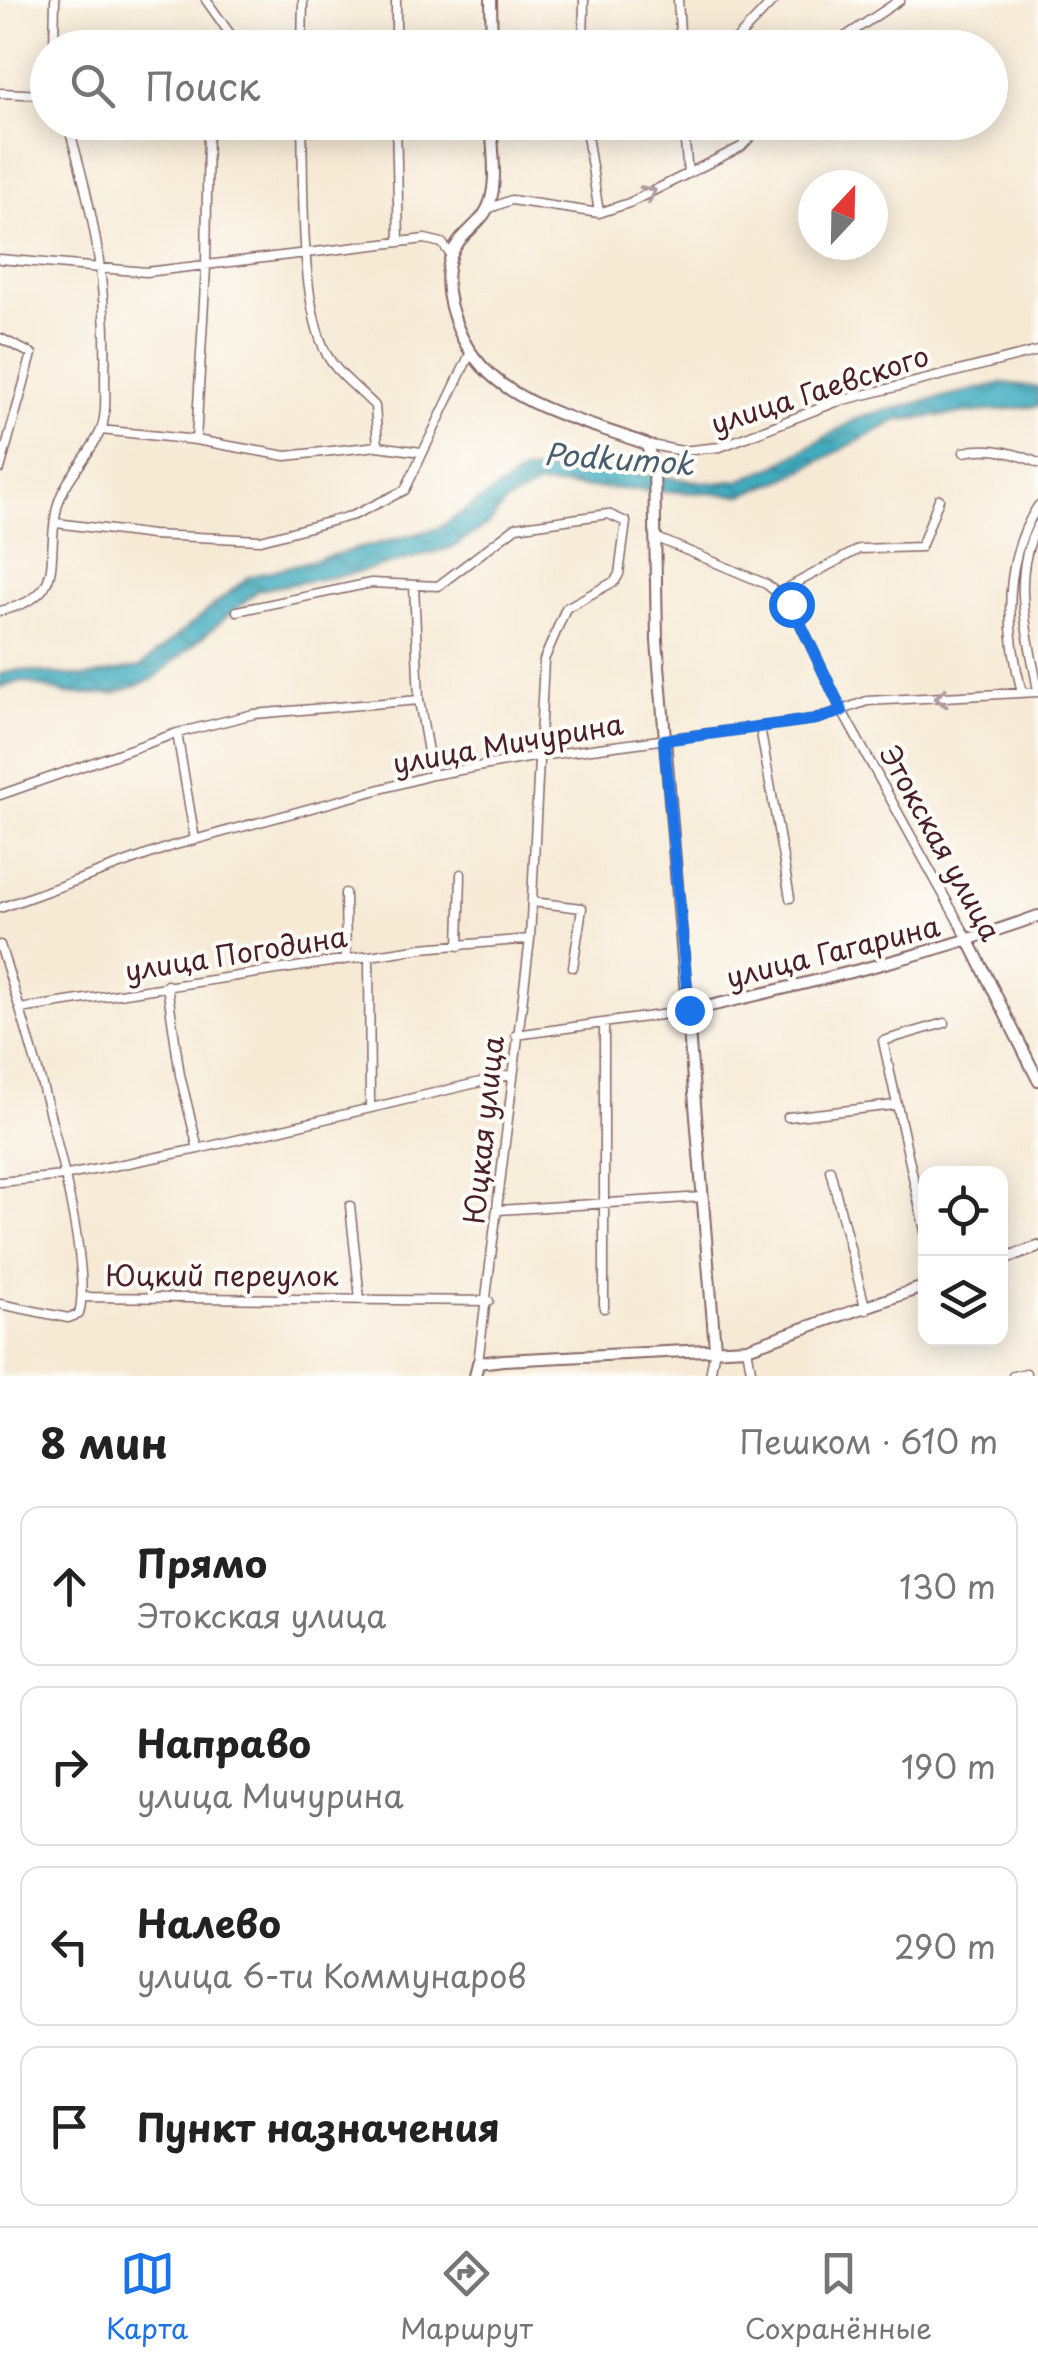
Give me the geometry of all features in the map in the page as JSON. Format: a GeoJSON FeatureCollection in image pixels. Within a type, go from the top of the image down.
{"type":"FeatureCollection","features":[{"type":"Feature","properties":{"kind":"main road"},"geometry":{"type":"LineString","coordinates":[[491,0],[492,30]]}},
{"type":"Feature","properties":{"kind":"main road"},"geometry":{"type":"LineString","coordinates":[[451,255],[488,210],[492,194],[491,140]]}},
{"type":"Feature","properties":{"kind":"main road","name":"улица Гаевского"},"geometry":{"type":"LineString","coordinates":[[451,255],[448,296],[470,356],[482,372],[517,395],[646,444]]}},
{"type":"Feature","properties":{"kind":"main road"},"geometry":{"type":"LineString","coordinates":[[646,444],[654,464],[664,740],[715,1348]]}},
{"type":"Feature","properties":{"kind":"main road","name":"улица Гагарина"},"geometry":{"type":"LineString","coordinates":[[689,1010],[969,941],[1038,916]]}},
{"type":"Feature","properties":{"kind":"main road","name":"Этокская улица"},"geometry":{"type":"LineString","coordinates":[[969,941],[1038,1080]]}},
{"type":"Feature","properties":{"kind":"main road"},"geometry":{"type":"LineString","coordinates":[[1008,1257],[1038,1247]]}},
{"type":"Feature","properties":{"kind":"main road"},"geometry":{"type":"LineString","coordinates":[[475,1376],[478,1363],[747,1348],[918,1289]]}},
{"type":"Feature","properties":{"kind":"street"},"geometry":{"type":"LineString","coordinates":[[54,30],[55,0]]}},
{"type":"Feature","properties":{"kind":"street"},"geometry":{"type":"LineString","coordinates":[[206,0],[227,30]]}},
{"type":"Feature","properties":{"kind":"street"},"geometry":{"type":"LineString","coordinates":[[302,0],[302,30]]}},
{"type":"Feature","properties":{"kind":"street"},"geometry":{"type":"LineString","coordinates":[[396,0],[396,30]]}},
{"type":"Feature","properties":{"kind":"street"},"geometry":{"type":"LineString","coordinates":[[583,30],[584,0]]}},
{"type":"Feature","properties":{"kind":"street"},"geometry":{"type":"LineString","coordinates":[[678,0],[680,30]]}},
{"type":"Feature","properties":{"kind":"street"},"geometry":{"type":"LineString","coordinates":[[745,30],[774,0]]}},
{"type":"Feature","properties":{"kind":"street"},"geometry":{"type":"LineString","coordinates":[[855,30],[900,0]]}},
{"type":"Feature","properties":{"kind":"street"},"geometry":{"type":"LineString","coordinates":[[0,93],[30,94]]}},
{"type":"Feature","properties":{"kind":"street"},"geometry":{"type":"LineString","coordinates":[[0,611],[38,598],[46,587],[52,574],[58,505],[101,430],[106,348],[104,270],[72,140]]}},
{"type":"Feature","properties":{"kind":"street"},"geometry":{"type":"LineString","coordinates":[[196,440],[206,267],[208,140]]}},
{"type":"Feature","properties":{"kind":"street"},"geometry":{"type":"LineString","coordinates":[[303,140],[307,255],[318,335],[340,373],[375,406],[378,446]]}},
{"type":"Feature","properties":{"kind":"street"},"geometry":{"type":"LineString","coordinates":[[396,140],[399,242]]}},
{"type":"Feature","properties":{"kind":"street"},"geometry":{"type":"LineString","coordinates":[[588,140],[599,213]]}},
{"type":"Feature","properties":{"kind":"street"},"geometry":{"type":"LineString","coordinates":[[685,140],[688,174]]}},
{"type":"Feature","properties":{"kind":"street"},"geometry":{"type":"LineString","coordinates":[[488,210],[511,200],[599,213],[688,174],[747,140]]}},
{"type":"Feature","properties":{"kind":"street"},"geometry":{"type":"LineString","coordinates":[[0,259],[104,270],[206,267],[424,239],[442,243],[451,255]]}},
{"type":"Feature","properties":{"kind":"street"},"geometry":{"type":"LineString","coordinates":[[0,338],[32,354],[0,469]]}},
{"type":"Feature","properties":{"kind":"street","name":"улица Гаевского"},"geometry":{"type":"LineString","coordinates":[[646,444],[682,451],[720,447],[836,402],[1038,350]]}},
{"type":"Feature","properties":{"kind":"street"},"geometry":{"type":"LineString","coordinates":[[56,523],[152,535],[261,540],[354,514],[404,490],[470,356]]}},
{"type":"Feature","properties":{"kind":"street"},"geometry":{"type":"LineString","coordinates":[[101,430],[196,440],[286,456],[378,446],[421,452]]}},
{"type":"Feature","properties":{"kind":"street"},"geometry":{"type":"LineString","coordinates":[[964,452],[992,450],[1038,463]]}},
{"type":"Feature","properties":{"kind":"street"},"geometry":{"type":"LineString","coordinates":[[780,592],[859,549],[922,547],[939,499]]}},
{"type":"Feature","properties":{"kind":"street"},"geometry":{"type":"LineString","coordinates":[[1022,693],[1010,608],[1010,570],[1022,530],[1038,506]]}},
{"type":"Feature","properties":{"kind":"street","name":"Юцкая улица"},"geometry":{"type":"LineString","coordinates":[[414,585],[438,586],[516,527],[608,514],[626,522],[620,574],[615,582],[566,608],[544,660],[530,939],[510,1075],[489,1301],[478,1363]]}},
{"type":"Feature","properties":{"kind":"street"},"geometry":{"type":"LineString","coordinates":[[1038,525],[1030,539],[1021,587],[1038,691]]}},
{"type":"Feature","properties":{"kind":"street","name":"Этокская улица"},"geometry":{"type":"LineString","coordinates":[[655,537],[766,584],[791,604],[842,711],[969,941]]}},
{"type":"Feature","properties":{"kind":"street"},"geometry":{"type":"LineString","coordinates":[[238,611],[371,583],[414,585],[419,700],[432,775]]}},
{"type":"Feature","properties":{"kind":"street","name":"улица Мичурина"},"geometry":{"type":"LineString","coordinates":[[0,908],[194,840],[432,775],[539,756],[760,728],[842,711],[867,701],[1038,691]]}},
{"type":"Feature","properties":{"kind":"street"},"geometry":{"type":"LineString","coordinates":[[0,796],[177,733],[254,714],[419,700]]}},
{"type":"Feature","properties":{"kind":"street"},"geometry":{"type":"LineString","coordinates":[[760,728],[790,898]]}},
{"type":"Feature","properties":{"kind":"street"},"geometry":{"type":"LineString","coordinates":[[177,733],[194,840]]}},
{"type":"Feature","properties":{"kind":"street"},"geometry":{"type":"LineString","coordinates":[[459,946],[461,874]]}},
{"type":"Feature","properties":{"kind":"street"},"geometry":{"type":"LineString","coordinates":[[344,893],[346,959]]}},
{"type":"Feature","properties":{"kind":"street"},"geometry":{"type":"LineString","coordinates":[[532,902],[582,908],[573,967]]}},
{"type":"Feature","properties":{"kind":"street","name":"улица Погодина"},"geometry":{"type":"LineString","coordinates":[[20,1010],[346,959],[530,939]]}},
{"type":"Feature","properties":{"kind":"street"},"geometry":{"type":"LineString","coordinates":[[0,945],[62,1176],[84,1298]]}},
{"type":"Feature","properties":{"kind":"street"},"geometry":{"type":"LineString","coordinates":[[369,956],[370,1106]]}},
{"type":"Feature","properties":{"kind":"street"},"geometry":{"type":"LineString","coordinates":[[167,985],[180,1074],[198,1149]]}},
{"type":"Feature","properties":{"kind":"street","name":"улица Гагарина"},"geometry":{"type":"LineString","coordinates":[[516,1035],[689,1010]]}},
{"type":"Feature","properties":{"kind":"street"},"geometry":{"type":"LineString","coordinates":[[918,1202],[883,1041],[944,1022]]}},
{"type":"Feature","properties":{"kind":"street"},"geometry":{"type":"LineString","coordinates":[[604,1024],[604,1308]]}},
{"type":"Feature","properties":{"kind":"street"},"geometry":{"type":"LineString","coordinates":[[0,1182],[62,1176],[198,1149],[510,1075]]}},
{"type":"Feature","properties":{"kind":"street"},"geometry":{"type":"LineString","coordinates":[[788,1118],[895,1104]]}},
{"type":"Feature","properties":{"kind":"street"},"geometry":{"type":"LineString","coordinates":[[830,1170],[866,1310]]}},
{"type":"Feature","properties":{"kind":"street"},"geometry":{"type":"LineString","coordinates":[[500,1210],[703,1197]]}},
{"type":"Feature","properties":{"kind":"street","name":"Юцкий переулок"},"geometry":{"type":"LineString","coordinates":[[350,1206],[360,1299]]}},
{"type":"Feature","properties":{"kind":"street","name":"Юцкий переулок"},"geometry":{"type":"LineString","coordinates":[[0,1304],[68,1318],[79,1314],[84,1298],[489,1301]]}},
{"type":"Feature","properties":{"kind":"street"},"geometry":{"type":"LineString","coordinates":[[710,1376],[715,1348]]}},
{"type":"Feature","properties":{"kind":"street"},"geometry":{"type":"LineString","coordinates":[[747,1348],[752,1376]]}},
{"type":"Feature","properties":{"kind":"street"},"geometry":{"type":"LineString","coordinates":[[1013,1376],[1026,1373]]}},
{"type":"Feature","properties":{"kind":"water"},"geometry":{"type":"Polygon","coordinates":[[[1003,383],[1038,387],[1038,406],[898,420],[785,479],[742,495],[538,485],[504,504],[490,523],[453,547],[359,572],[258,590],[153,679],[114,694],[66,694],[22,681],[0,688],[0,674],[20,670],[86,677],[140,667],[248,577],[439,528],[523,472],[600,469],[715,483],[741,480],[777,465],[862,416],[1003,383]]]}},
{"type":"Feature","properties":{"kind":"route"},"geometry":{"type":"LineString","coordinates":[[689,1010],[664,740],[816,719],[842,711],[791,604]]}},
{"type":"Feature","properties":{"kind":"water label","name":"Podkumok"},"geometry":{"type":"Point","coordinates":[619,460]}}]}
